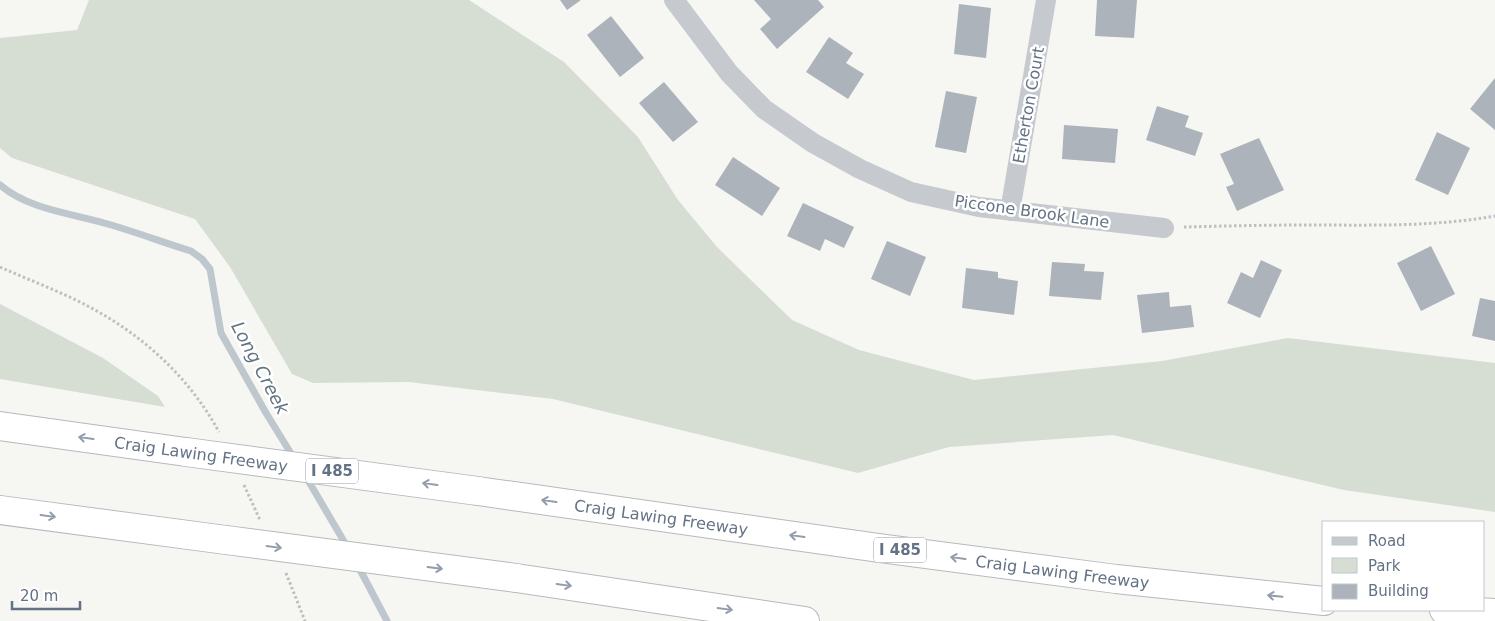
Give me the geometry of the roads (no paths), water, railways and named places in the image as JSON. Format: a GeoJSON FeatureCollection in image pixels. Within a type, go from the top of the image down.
{"type":"FeatureCollection","features":[{"type":"Feature","properties":{"kind":"highway","name":"Craig Lawing Freeway"},"geometry":{"type":"LineString","coordinates":[[0,426],[889,549],[1096,576],[1322,601]]}},
{"type":"Feature","properties":{"kind":"highway"},"geometry":{"type":"LineString","coordinates":[[0,510],[516,578],[805,621]]}},
{"type":"Feature","properties":{"kind":"highway"},"geometry":{"type":"LineString","coordinates":[[1461,611],[1495,613]]}},
{"type":"Feature","properties":{"kind":"street","name":"Piccone Brook Lane"},"geometry":{"type":"LineString","coordinates":[[674,0],[729,73],[764,109],[813,143],[860,169],[910,192],[980,207],[1164,228]]}},
{"type":"Feature","properties":{"kind":"street","name":"Etherton Court"},"geometry":{"type":"LineString","coordinates":[[1010,211],[1046,0]]}},
{"type":"Feature","properties":{"kind":"waterway","name":"Long Creek"},"geometry":{"type":"LineString","coordinates":[[0,185],[23,200],[36,205],[137,233],[191,251],[202,259],[210,269],[221,333],[295,460]]}},
{"type":"Feature","properties":{"kind":"waterway","name":"Long Creek"},"geometry":{"type":"LineString","coordinates":[[305,475],[349,550]]}},
{"type":"Feature","properties":{"kind":"waterway","name":"Long Creek"},"geometry":{"type":"LineString","coordinates":[[357,564],[387,621]]}}]}
